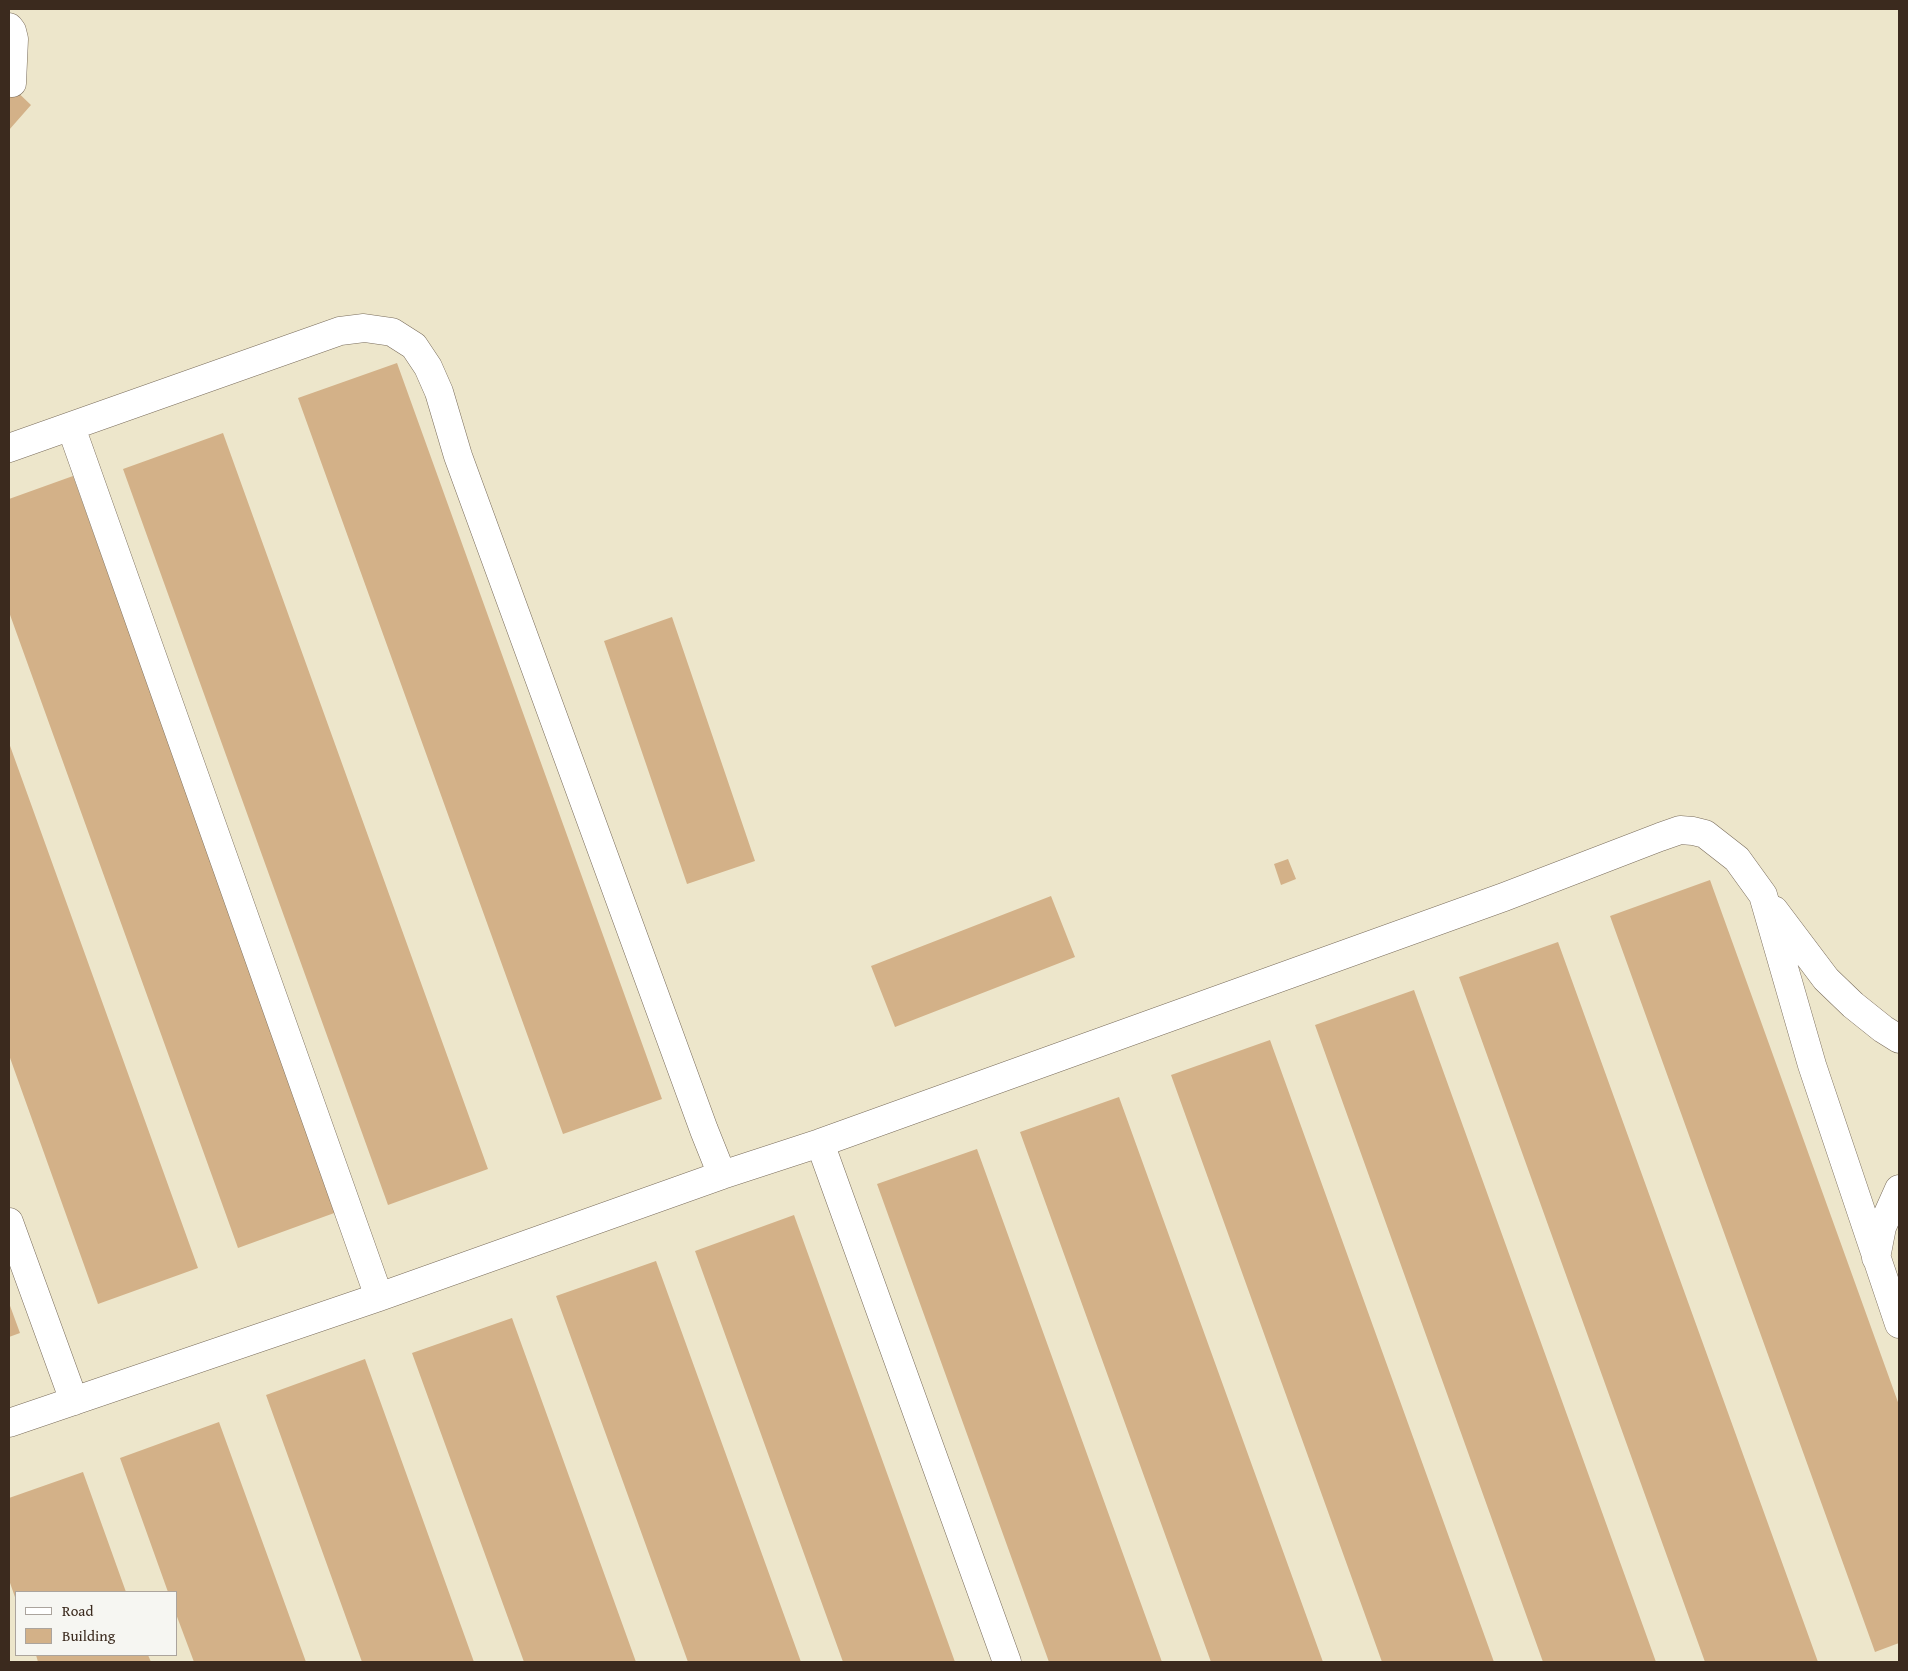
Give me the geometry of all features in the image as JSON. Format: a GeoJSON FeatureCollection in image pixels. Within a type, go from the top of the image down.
{"type":"FeatureCollection","features":[{"type":"Feature","properties":{"kind":"street"},"geometry":{"type":"LineString","coordinates":[[9,27],[14,39],[12,84]]}},
{"type":"Feature","properties":{"kind":"street"},"geometry":{"type":"LineString","coordinates":[[9,448],[340,331],[364,328],[392,332],[414,346],[428,367],[439,392],[464,475],[722,1175]]}},
{"type":"Feature","properties":{"kind":"street"},"geometry":{"type":"LineString","coordinates":[[71,427],[379,1297]]}},
{"type":"Feature","properties":{"kind":"street"},"geometry":{"type":"LineString","coordinates":[[9,1423],[379,1297],[722,1175],[820,1143],[1504,897],[1680,830],[1705,834],[1737,859],[1826,979],[1883,1030],[1899,1039]]}},
{"type":"Feature","properties":{"kind":"street"},"geometry":{"type":"LineString","coordinates":[[1763,895],[1812,1065],[1899,1324]]}},
{"type":"Feature","properties":{"kind":"street"},"geometry":{"type":"LineString","coordinates":[[820,1143],[1007,1662]]}},
{"type":"Feature","properties":{"kind":"street"},"geometry":{"type":"LineString","coordinates":[[1876,1258],[1882,1227],[1899,1189]]}},
{"type":"Feature","properties":{"kind":"street"},"geometry":{"type":"LineString","coordinates":[[9,1222],[74,1401]]}},
{"type":"Feature","properties":{"kind":"building"},"geometry":{"type":"Polygon","coordinates":[[[9,84],[31,105],[9,130],[9,84]]]}},
{"type":"Feature","properties":{"kind":"building"},"geometry":{"type":"Polygon","coordinates":[[[397,363],[662,1099],[563,1134],[298,398],[397,363]]]}},
{"type":"Feature","properties":{"kind":"building"},"geometry":{"type":"Polygon","coordinates":[[[223,433],[488,1169],[388,1205],[123,469],[223,433]]]}},
{"type":"Feature","properties":{"kind":"building"},"geometry":{"type":"Polygon","coordinates":[[[73,476],[337,1212],[238,1248],[9,612],[9,499],[73,476]]]}},
{"type":"Feature","properties":{"kind":"building"},"geometry":{"type":"Polygon","coordinates":[[[672,617],[755,861],[687,884],[604,641],[672,617]]]}},
{"type":"Feature","properties":{"kind":"building"},"geometry":{"type":"Polygon","coordinates":[[[9,743],[198,1268],[98,1304],[9,1055],[9,743]]]}},
{"type":"Feature","properties":{"kind":"building"},"geometry":{"type":"Polygon","coordinates":[[[1288,859],[1296,879],[1281,885],[1274,864],[1288,859]]]}},
{"type":"Feature","properties":{"kind":"building"},"geometry":{"type":"Polygon","coordinates":[[[1710,880],[1899,1405],[1899,1643],[1875,1652],[1610,916],[1710,880]]]}},
{"type":"Feature","properties":{"kind":"building"},"geometry":{"type":"Polygon","coordinates":[[[1051,896],[1075,957],[895,1027],[871,966],[1051,896]]]}},
{"type":"Feature","properties":{"kind":"building"},"geometry":{"type":"Polygon","coordinates":[[[1558,942],[1818,1662],[1705,1662],[1459,977],[1558,942]]]}},
{"type":"Feature","properties":{"kind":"building"},"geometry":{"type":"Polygon","coordinates":[[[1414,990],[1656,1662],[1543,1662],[1315,1025],[1414,990]]]}},
{"type":"Feature","properties":{"kind":"building"},"geometry":{"type":"Polygon","coordinates":[[[1270,1040],[1494,1662],[1382,1662],[1171,1075],[1270,1040]]]}},
{"type":"Feature","properties":{"kind":"building"},"geometry":{"type":"Polygon","coordinates":[[[1119,1097],[1323,1662],[1211,1662],[1020,1132],[1119,1097]]]}},
{"type":"Feature","properties":{"kind":"building"},"geometry":{"type":"Polygon","coordinates":[[[977,1149],[1162,1662],[1049,1662],[877,1184],[977,1149]]]}},
{"type":"Feature","properties":{"kind":"building"},"geometry":{"type":"Polygon","coordinates":[[[794,1215],[955,1662],[843,1662],[695,1251],[794,1215]]]}},
{"type":"Feature","properties":{"kind":"building"},"geometry":{"type":"Polygon","coordinates":[[[656,1261],[801,1662],[688,1662],[556,1296],[656,1261]]]}},
{"type":"Feature","properties":{"kind":"building"},"geometry":{"type":"Polygon","coordinates":[[[9,1303],[20,1333],[9,1337],[9,1303]]]}},
{"type":"Feature","properties":{"kind":"building"},"geometry":{"type":"Polygon","coordinates":[[[512,1318],[636,1662],[524,1662],[412,1353],[512,1318]]]}},
{"type":"Feature","properties":{"kind":"building"},"geometry":{"type":"Polygon","coordinates":[[[365,1359],[474,1662],[362,1662],[266,1395],[365,1359]]]}},
{"type":"Feature","properties":{"kind":"building"},"geometry":{"type":"Polygon","coordinates":[[[219,1422],[306,1662],[194,1662],[178,1619],[178,1591],[168,1591],[120,1458],[219,1422]]]}},
{"type":"Feature","properties":{"kind":"building"},"geometry":{"type":"Polygon","coordinates":[[[83,1472],[126,1591],[15,1591],[15,1597],[9,1580],[9,1498],[83,1472]]]}},
{"type":"Feature","properties":{"kind":"building"},"geometry":{"type":"Polygon","coordinates":[[[36,1656],[148,1656],[151,1662],[38,1662],[36,1656]]]}}]}
